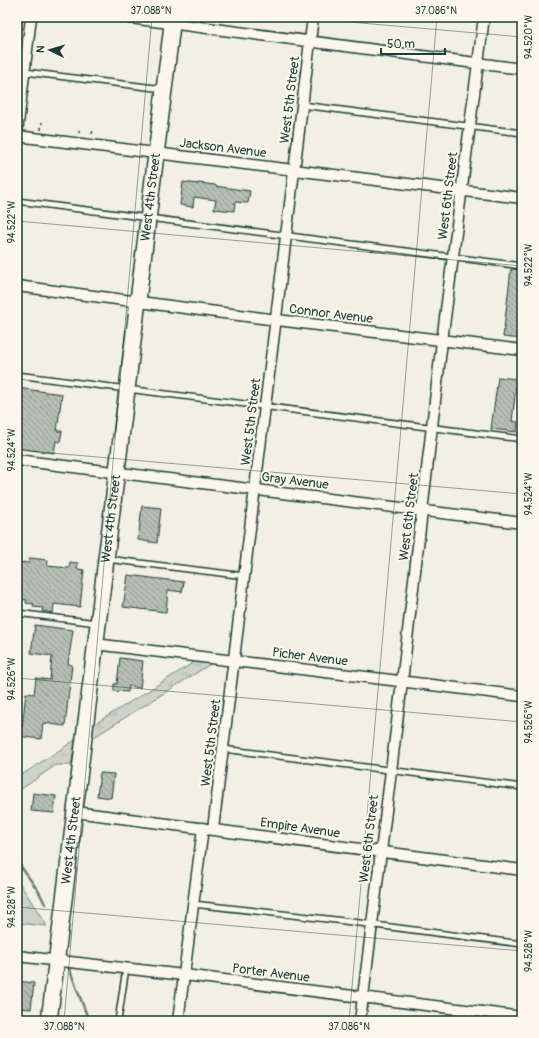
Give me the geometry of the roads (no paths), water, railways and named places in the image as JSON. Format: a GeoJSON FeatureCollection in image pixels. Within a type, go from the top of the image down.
{"type":"FeatureCollection","features":[{"type":"Feature","properties":{"kind":"street"},"geometry":{"type":"LineString","coordinates":[[17,132],[21,71],[31,17]]}},
{"type":"Feature","properties":{"kind":"street"},"geometry":{"type":"LineString","coordinates":[[123,17],[173,20],[310,42],[522,69]]}},
{"type":"Feature","properties":{"kind":"street","name":"West 5th Street"},"geometry":{"type":"LineString","coordinates":[[213,829],[277,320],[313,17]]}},
{"type":"Feature","properties":{"kind":"street","name":"West 6th Street"},"geometry":{"type":"LineString","coordinates":[[360,1021],[433,428],[442,340],[484,17]]}},
{"type":"Feature","properties":{"kind":"street","name":"West 4th Street"},"geometry":{"type":"LineString","coordinates":[[49,1021],[173,20]]}},
{"type":"Feature","properties":{"kind":"street","name":"Jackson Avenue"},"geometry":{"type":"LineString","coordinates":[[17,136],[522,198]]}},
{"type":"Feature","properties":{"kind":"street","name":"Connor Avenue"},"geometry":{"type":"LineString","coordinates":[[17,286],[522,350]]}},
{"type":"Feature","properties":{"kind":"street","name":"Gray Avenue"},"geometry":{"type":"LineString","coordinates":[[17,460],[522,523]]}},
{"type":"Feature","properties":{"kind":"street","name":"Picher Avenue"},"geometry":{"type":"LineString","coordinates":[[95,644],[522,696]]}},
{"type":"Feature","properties":{"kind":"street","name":"Empire Avenue"},"geometry":{"type":"LineString","coordinates":[[75,812],[522,870]]}},
{"type":"Feature","properties":{"kind":"street"},"geometry":{"type":"LineString","coordinates":[[178,1021],[203,828]]}},
{"type":"Feature","properties":{"kind":"street","name":"Porter Avenue"},"geometry":{"type":"LineString","coordinates":[[17,956],[522,1017]]}},
{"type":"Feature","properties":{"kind":"lane"},"geometry":{"type":"LineString","coordinates":[[21,71],[164,89]]}},
{"type":"Feature","properties":{"kind":"lane"},"geometry":{"type":"LineString","coordinates":[[302,105],[522,133]]}},
{"type":"Feature","properties":{"kind":"lane"},"geometry":{"type":"LineString","coordinates":[[17,201],[522,266]]}},
{"type":"Feature","properties":{"kind":"lane"},"geometry":{"type":"LineString","coordinates":[[17,375],[522,439]]}},
{"type":"Feature","properties":{"kind":"lane"},"geometry":{"type":"LineString","coordinates":[[106,559],[245,576]]}},
{"type":"Feature","properties":{"kind":"lane"},"geometry":{"type":"LineString","coordinates":[[17,613],[98,623]]}},
{"type":"Feature","properties":{"kind":"lane"},"geometry":{"type":"LineString","coordinates":[[223,749],[522,787]]}},
{"type":"Feature","properties":{"kind":"lane"},"geometry":{"type":"LineString","coordinates":[[193,904],[372,924],[522,944]]}},
{"type":"Feature","properties":{"kind":"lane"},"geometry":{"type":"LineString","coordinates":[[118,1021],[126,968]]}},
{"type":"Feature","properties":{"kind":"waterway"},"geometry":{"type":"LineString","coordinates":[[17,861],[39,892],[45,904]]}},
{"type":"Feature","properties":{"kind":"waterway"},"geometry":{"type":"LineString","coordinates":[[69,968],[89,1021]]}}]}
